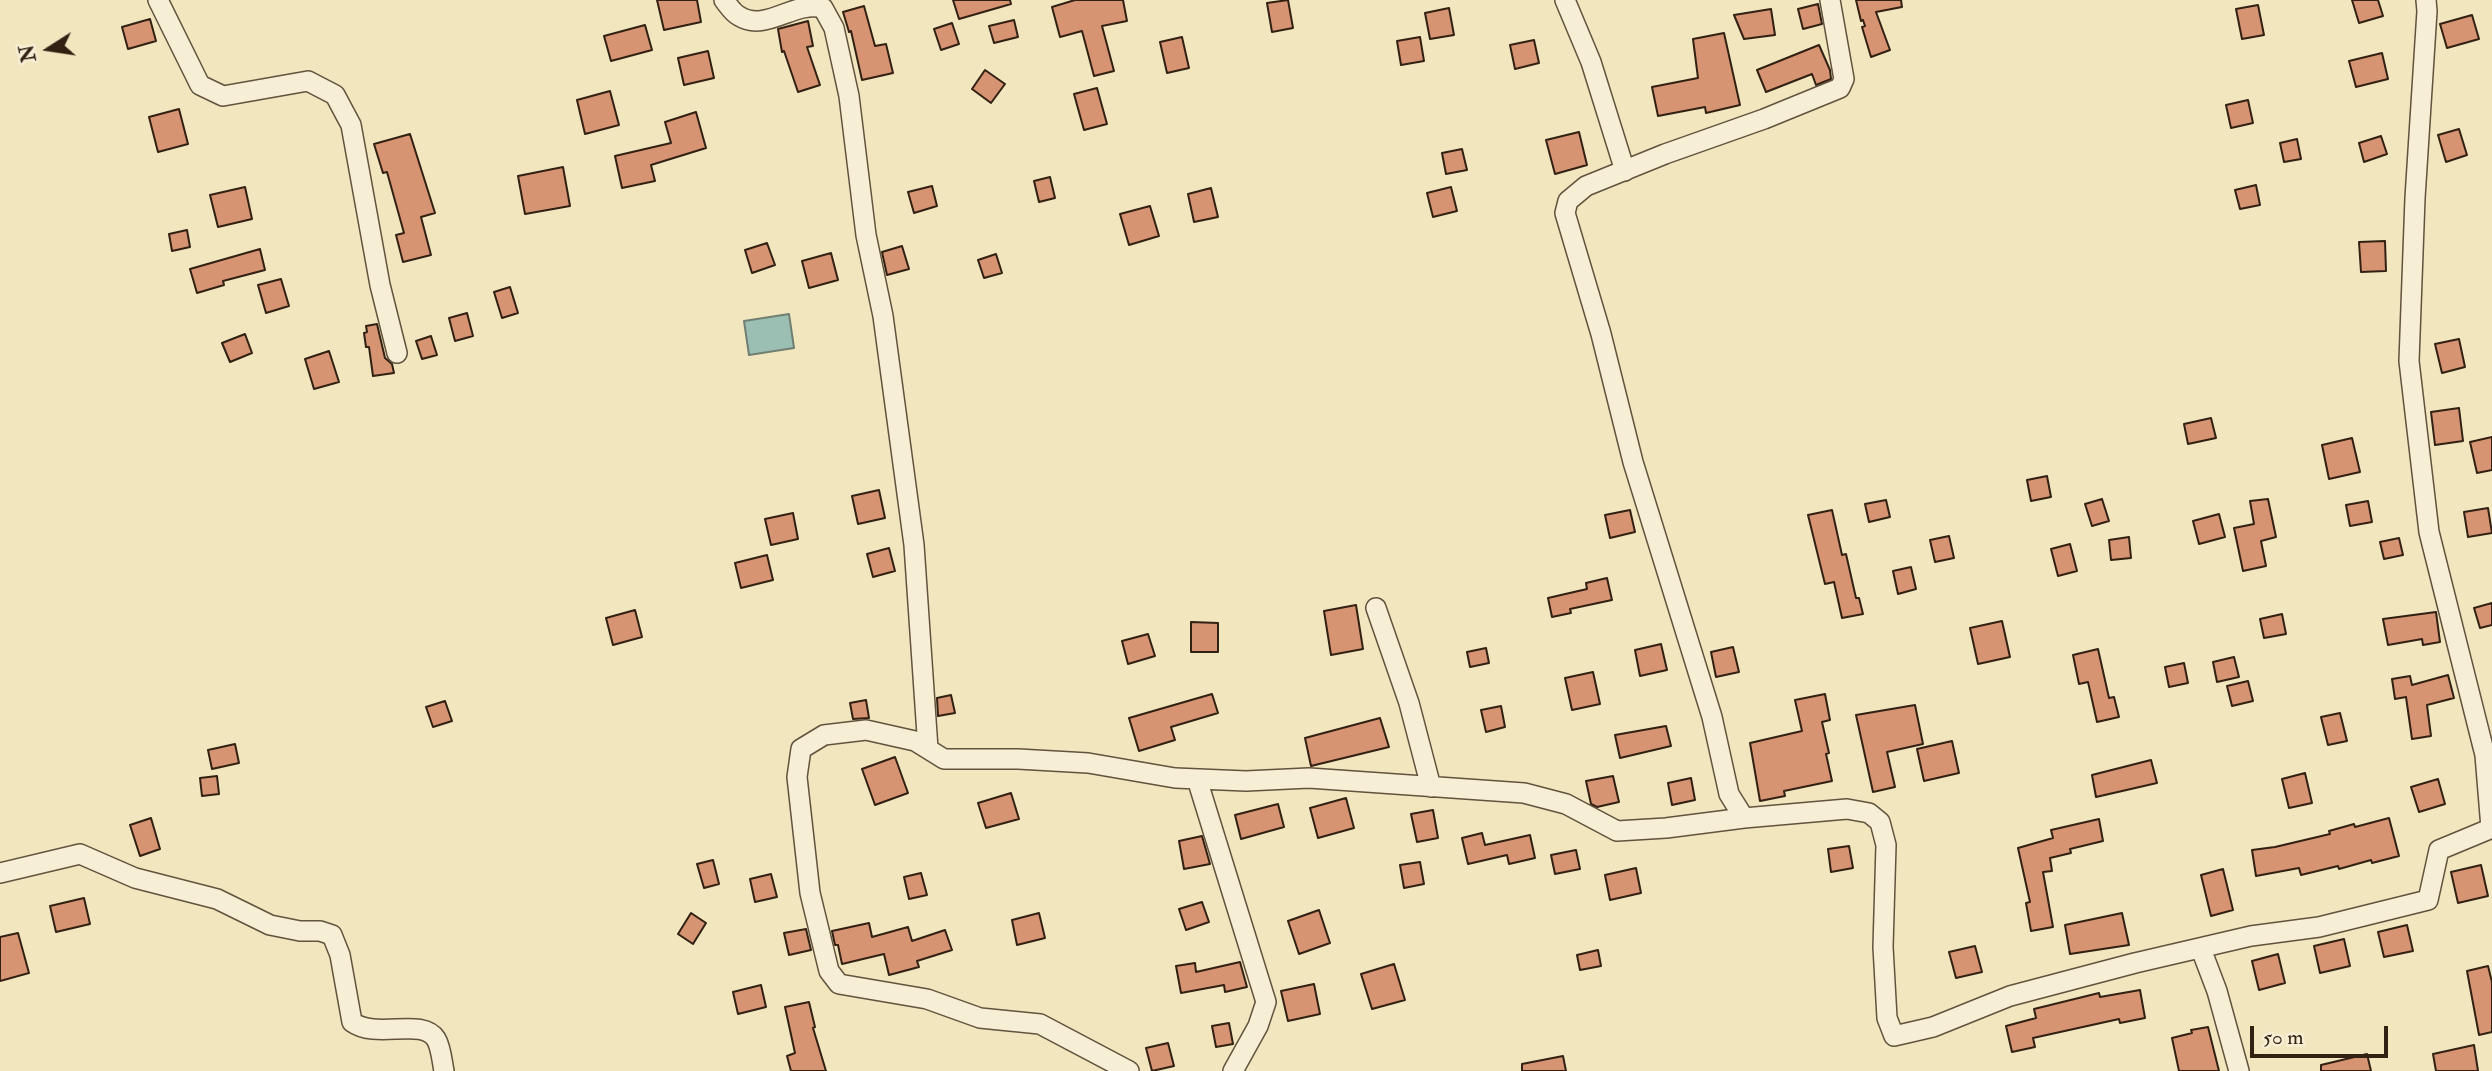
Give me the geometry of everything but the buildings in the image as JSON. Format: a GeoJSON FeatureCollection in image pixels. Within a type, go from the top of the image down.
{"type":"FeatureCollection","features":[{"type":"Feature","properties":{"kind":"street"},"geometry":{"type":"LineString","coordinates":[[158,0],[200,85],[223,96],[308,82],[335,95],[351,125],[380,285],[397,353]]}},
{"type":"Feature","properties":{"kind":"street"},"geometry":{"type":"LineString","coordinates":[[724,0],[737,16],[755,23],[810,5],[823,8],[834,28],[849,96],[866,235],[883,316],[912,532],[928,749]]}},
{"type":"Feature","properties":{"kind":"street"},"geometry":{"type":"LineString","coordinates":[[1565,0],[1591,62],[1625,171]]}},
{"type":"Feature","properties":{"kind":"street"},"geometry":{"type":"LineString","coordinates":[[1744,818],[1730,794],[1712,718],[1633,462],[1601,334],[1565,214],[1568,201],[1586,187],[1840,88],[1844,79],[1830,0]]}},
{"type":"Feature","properties":{"kind":"street"},"geometry":{"type":"LineString","coordinates":[[1129,1071],[1040,1024],[980,1017],[928,999],[839,984],[829,971],[810,893],[797,776],[800,749],[824,735],[866,730],[915,741],[944,758],[1088,763],[1175,778],[1246,781],[1309,778],[1524,793],[1566,804],[1617,831],[1847,809],[1869,813],[1880,822],[1886,845],[1883,947],[1887,1018],[1894,1036],[1933,1027],[2010,996],[2135,963],[2251,936],[2319,927],[2428,900],[2439,850],[2492,828],[2485,755],[2429,532],[2409,361],[2426,0]]}},
{"type":"Feature","properties":{"kind":"street"},"geometry":{"type":"LineString","coordinates":[[1376,608],[1409,704],[1431,787]]}},
{"type":"Feature","properties":{"kind":"street"},"geometry":{"type":"LineString","coordinates":[[1197,779],[1266,1002],[1258,1026],[1233,1071]]}},
{"type":"Feature","properties":{"kind":"street"},"geometry":{"type":"LineString","coordinates":[[0,873],[80,854],[135,878],[217,899],[270,925],[320,930],[332,935],[340,955],[352,1022],[370,1031],[407,1028],[426,1030],[436,1038],[444,1071]]}},
{"type":"Feature","properties":{"kind":"street"},"geometry":{"type":"LineString","coordinates":[[2201,949],[2225,1017],[2239,1071]]}},
{"type":"Feature","properties":{"kind":"water"},"geometry":{"type":"Polygon","coordinates":[[[789,314],[794,348],[749,355],[744,321],[789,314]]]}}]}
